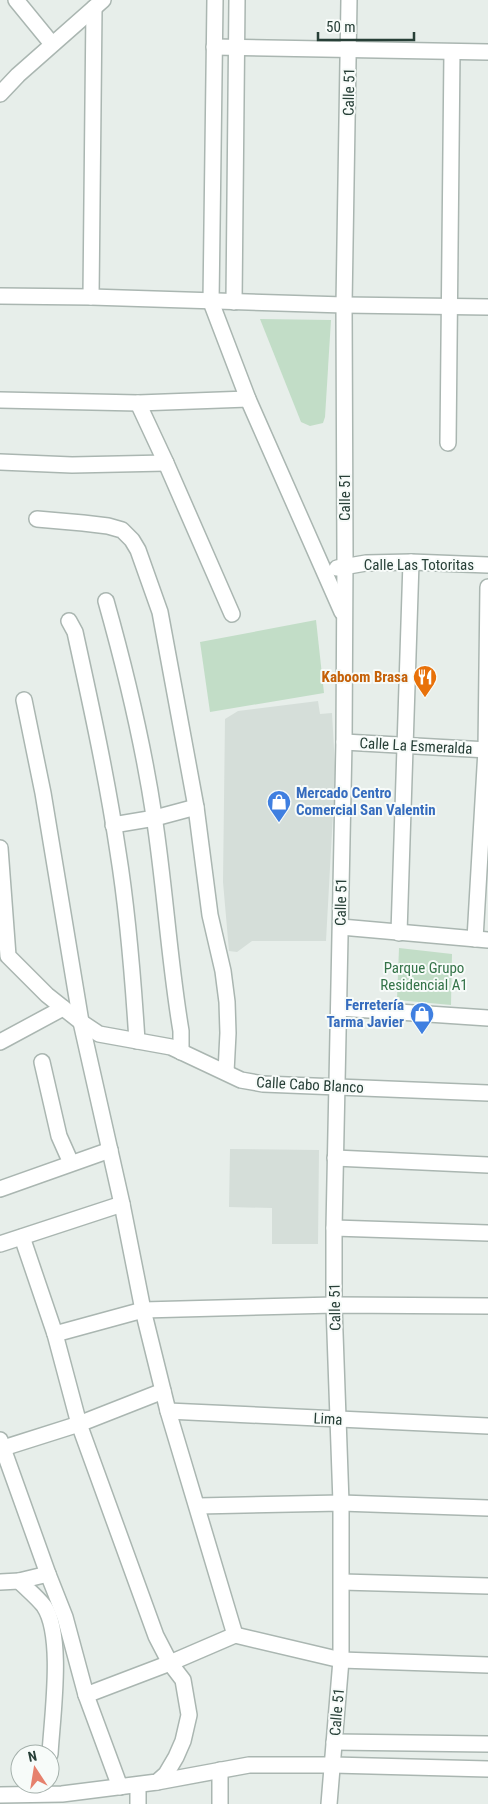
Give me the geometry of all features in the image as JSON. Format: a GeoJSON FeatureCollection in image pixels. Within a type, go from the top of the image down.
{"type":"FeatureCollection","features":[{"type":"Feature","properties":{"kind":"street"},"geometry":{"type":"LineString","coordinates":[[16,0],[52,44]]}},
{"type":"Feature","properties":{"kind":"street"},"geometry":{"type":"LineString","coordinates":[[215,0],[211,302],[248,399],[345,617]]}},
{"type":"Feature","properties":{"kind":"street"},"geometry":{"type":"LineString","coordinates":[[234,302],[238,0]]}},
{"type":"Feature","properties":{"kind":"street","name":"Calle 51"},"geometry":{"type":"LineString","coordinates":[[329,1804],[341,1660],[342,1582],[334,1305],[334,1228],[344,742],[344,305],[349,0]]}},
{"type":"Feature","properties":{"kind":"street"},"geometry":{"type":"LineString","coordinates":[[0,94],[52,44],[98,4]]}},
{"type":"Feature","properties":{"kind":"street"},"geometry":{"type":"LineString","coordinates":[[91,297],[98,4]]}},
{"type":"Feature","properties":{"kind":"street"},"geometry":{"type":"LineString","coordinates":[[214,47],[488,52]]}},
{"type":"Feature","properties":{"kind":"street"},"geometry":{"type":"LineString","coordinates":[[448,443],[452,52]]}},
{"type":"Feature","properties":{"kind":"street"},"geometry":{"type":"LineString","coordinates":[[0,296],[344,305],[488,306]]}},
{"type":"Feature","properties":{"kind":"street"},"geometry":{"type":"LineString","coordinates":[[0,400],[138,403],[248,399]]}},
{"type":"Feature","properties":{"kind":"street"},"geometry":{"type":"LineString","coordinates":[[138,403],[232,614]]}},
{"type":"Feature","properties":{"kind":"street"},"geometry":{"type":"LineString","coordinates":[[0,462],[72,465],[166,463]]}},
{"type":"Feature","properties":{"kind":"street"},"geometry":{"type":"LineString","coordinates":[[37,519],[83,523],[122,530],[132,540],[138,550],[160,612],[196,807],[210,915],[223,971],[228,1033],[226,1072]]}},
{"type":"Feature","properties":{"kind":"street"},"geometry":{"type":"LineString","coordinates":[[399,933],[411,562]]}},
{"type":"Feature","properties":{"kind":"street","name":"Calle Las Totoritas"},"geometry":{"type":"LineString","coordinates":[[321,565],[333,569],[366,563],[488,564]]}},
{"type":"Feature","properties":{"kind":"street"},"geometry":{"type":"LineString","coordinates":[[341,927],[482,940],[487,750],[488,587]]}},
{"type":"Feature","properties":{"kind":"street"},"geometry":{"type":"LineString","coordinates":[[106,601],[136,714],[154,818],[181,1031],[182,1052]]}},
{"type":"Feature","properties":{"kind":"street"},"geometry":{"type":"LineString","coordinates":[[69,620],[75,632],[96,728],[113,825],[125,902],[137,1040]]}},
{"type":"Feature","properties":{"kind":"street"},"geometry":{"type":"LineString","coordinates":[[24,700],[43,793],[81,1022],[122,1204],[143,1310],[168,1411],[198,1506],[235,1635]]}},
{"type":"Feature","properties":{"kind":"street","name":"Calle La Esmeralda"},"geometry":{"type":"LineString","coordinates":[[344,742],[487,750]]}},
{"type":"Feature","properties":{"kind":"street"},"geometry":{"type":"LineString","coordinates":[[113,825],[154,818],[196,807]]}},
{"type":"Feature","properties":{"kind":"street","name":"Calle Cabo Blanco"},"geometry":{"type":"LineString","coordinates":[[0,848],[4,952],[63,1008],[99,1034],[171,1047],[241,1080],[263,1084],[488,1094]]}},
{"type":"Feature","properties":{"kind":"street"},"geometry":{"type":"LineString","coordinates":[[0,1042],[63,1008]]}},
{"type":"Feature","properties":{"kind":"street"},"geometry":{"type":"LineString","coordinates":[[339,1008],[488,1018]]}},
{"type":"Feature","properties":{"kind":"street"},"geometry":{"type":"LineString","coordinates":[[42,1062],[60,1136],[71,1163]]}},
{"type":"Feature","properties":{"kind":"street"},"geometry":{"type":"LineString","coordinates":[[1,1184],[110,1150]]}},
{"type":"Feature","properties":{"kind":"street"},"geometry":{"type":"LineString","coordinates":[[335,1158],[488,1165]]}},
{"type":"Feature","properties":{"kind":"street"},"geometry":{"type":"LineString","coordinates":[[0,1244],[122,1204]]}},
{"type":"Feature","properties":{"kind":"street"},"geometry":{"type":"LineString","coordinates":[[334,1228],[488,1233]]}},
{"type":"Feature","properties":{"kind":"street"},"geometry":{"type":"LineString","coordinates":[[22,1237],[56,1334],[79,1424],[156,1636],[170,1663],[183,1680],[189,1716],[183,1741],[166,1774],[157,1782]]}},
{"type":"Feature","properties":{"kind":"street"},"geometry":{"type":"LineString","coordinates":[[56,1334],[143,1310],[334,1305],[488,1306]]}},
{"type":"Feature","properties":{"kind":"street"},"geometry":{"type":"LineString","coordinates":[[120,1787],[86,1695],[65,1617],[1,1446],[79,1424],[163,1391]]}},
{"type":"Feature","properties":{"kind":"street","name":"Lima"},"geometry":{"type":"LineString","coordinates":[[168,1411],[488,1426]]}},
{"type":"Feature","properties":{"kind":"street"},"geometry":{"type":"LineString","coordinates":[[198,1506],[341,1503],[488,1508]]}},
{"type":"Feature","properties":{"kind":"street"},"geometry":{"type":"LineString","coordinates":[[0,1582],[19,1581],[48,1574]]}},
{"type":"Feature","properties":{"kind":"street"},"geometry":{"type":"LineString","coordinates":[[19,1581],[44,1606],[52,1623],[55,1652],[50,1744]]}},
{"type":"Feature","properties":{"kind":"street"},"geometry":{"type":"LineString","coordinates":[[342,1582],[488,1586]]}},
{"type":"Feature","properties":{"kind":"street"},"geometry":{"type":"LineString","coordinates":[[86,1695],[170,1663],[235,1635],[341,1660],[488,1665]]}},
{"type":"Feature","properties":{"kind":"street"},"geometry":{"type":"LineString","coordinates":[[334,1742],[488,1744]]}},
{"type":"Feature","properties":{"kind":"street"},"geometry":{"type":"LineString","coordinates":[[60,1793],[138,1785],[249,1765],[488,1769]]}},
{"type":"Feature","properties":{"kind":"street"},"geometry":{"type":"LineString","coordinates":[[220,1770],[220,1804]]}},
{"type":"Feature","properties":{"kind":"street"},"geometry":{"type":"LineString","coordinates":[[138,1785],[138,1804]]}},
{"type":"Feature","properties":{"kind":"street"},"geometry":{"type":"LineString","coordinates":[[0,1795],[54,1794]]}},
{"type":"Feature","properties":{"kind":"shaded area","name":"Mercado Centro Comercial San Valentin"},"geometry":{"type":"Polygon","coordinates":[[[318,701],[320,714],[332,713],[337,802],[333,813],[326,941],[252,941],[237,952],[229,951],[223,882],[225,719],[238,711],[318,701]]]}},
{"type":"Feature","properties":{"kind":"shaded area"},"geometry":{"type":"Polygon","coordinates":[[[230,1149],[319,1150],[318,1244],[272,1244],[272,1208],[229,1207],[230,1149]]]}},
{"type":"Feature","properties":{"kind":"green space"},"geometry":{"type":"Polygon","coordinates":[[[260,319],[331,320],[325,417],[323,423],[310,426],[301,422],[260,319]]]}},
{"type":"Feature","properties":{"kind":"green space"},"geometry":{"type":"Polygon","coordinates":[[[316,620],[324,693],[210,712],[200,642],[316,620]]]}},
{"type":"Feature","properties":{"kind":"green space","name":"Parque Grupo Residencial A1"},"geometry":{"type":"Polygon","coordinates":[[[399,948],[452,954],[451,1005],[397,1000],[399,948]]]}},
{"type":"Feature","properties":{"kind":"place","name":"Kaboom Brasa"},"geometry":{"type":"Point","coordinates":[425,698]}},
{"type":"Feature","properties":{"kind":"place","name":"Mercado Centro Comercial San Valentin"},"geometry":{"type":"Point","coordinates":[279,823]}},
{"type":"Feature","properties":{"kind":"place","name":"Ferretería Tarma Javier"},"geometry":{"type":"Point","coordinates":[422,1035]}}]}
